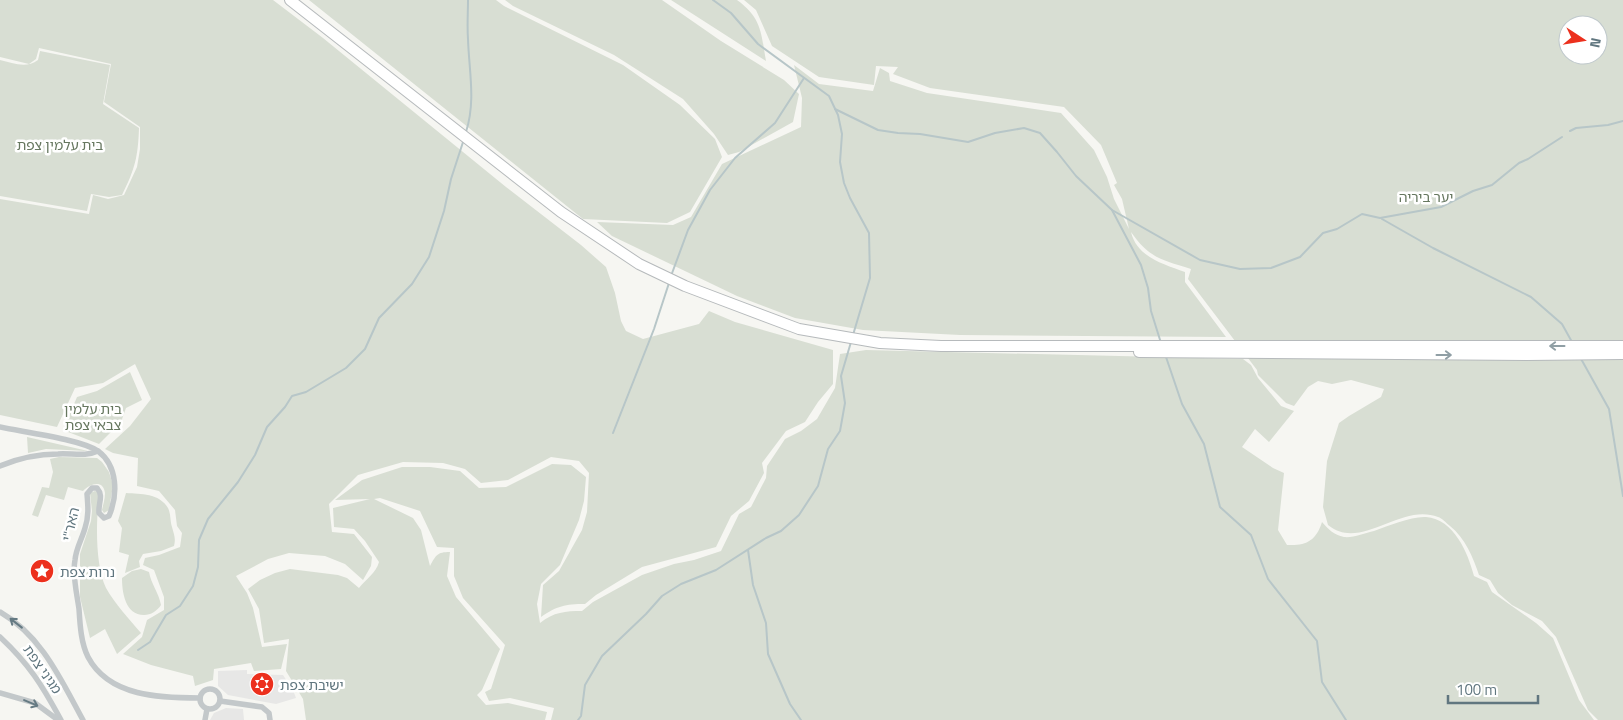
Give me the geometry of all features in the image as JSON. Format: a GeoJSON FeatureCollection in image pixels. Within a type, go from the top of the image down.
{"type":"FeatureCollection","features":[{"type":"Feature","properties":{"kind":"highway"},"geometry":{"type":"LineString","coordinates":[[290,0],[561,212],[639,264],[685,286],[800,328],[880,343],[940,346],[1623,346]]}},
{"type":"Feature","properties":{"kind":"highway"},"geometry":{"type":"LineString","coordinates":[[1028,346],[1147,353],[1209,354],[1623,354]]}},
{"type":"Feature","properties":{"kind":"street"},"geometry":{"type":"LineString","coordinates":[[0,427],[68,441],[98,451]]}},
{"type":"Feature","properties":{"kind":"street"},"geometry":{"type":"LineString","coordinates":[[0,466],[30,456],[90,455],[98,451]]}},
{"type":"Feature","properties":{"kind":"street","name":"האר\"י"},"geometry":{"type":"LineString","coordinates":[[98,451],[110,466],[114,477],[114,488],[110,516],[104,518],[99,513],[101,492],[97,488],[92,488],[88,494],[88,518],[75,559],[81,634],[88,657],[104,678],[125,689],[161,696],[200,698]]}},
{"type":"Feature","properties":{"kind":"street"},"geometry":{"type":"LineString","coordinates":[[0,612],[22,627],[39,644],[83,720]]}},
{"type":"Feature","properties":{"kind":"street","name":"מגיני צפת"},"geometry":{"type":"LineString","coordinates":[[0,636],[24,661],[42,685],[59,720]]}},
{"type":"Feature","properties":{"kind":"street"},"geometry":{"type":"LineString","coordinates":[[210,689],[217,692],[220,701],[214,709],[207,709],[202,705],[200,698],[204,691],[210,689]]}},
{"type":"Feature","properties":{"kind":"street"},"geometry":{"type":"LineString","coordinates":[[0,693],[34,703],[59,720]]}},
{"type":"Feature","properties":{"kind":"street"},"geometry":{"type":"LineString","coordinates":[[220,701],[262,707],[266,710],[270,720]]}},
{"type":"Feature","properties":{"kind":"street"},"geometry":{"type":"LineString","coordinates":[[205,720],[207,709]]}},
{"type":"Feature","properties":{"kind":"shaded area"},"geometry":{"type":"Polygon","coordinates":[[[247,670],[247,674],[283,675],[296,698],[276,704],[228,695],[218,686],[218,671],[247,670]]]}},
{"type":"Feature","properties":{"kind":"shaded area"},"geometry":{"type":"Polygon","coordinates":[[[226,708],[243,709],[244,720],[210,720],[214,713],[226,708]]]}},
{"type":"Feature","properties":{"kind":"green space"},"geometry":{"type":"Polygon","coordinates":[[[0,0],[273,0],[323,38],[606,267],[615,293],[621,321],[626,331],[643,339],[699,324],[709,311],[735,322],[833,350],[833,384],[805,422],[786,431],[762,463],[764,473],[749,501],[731,516],[716,547],[642,567],[596,595],[585,604],[562,606],[541,617],[543,585],[559,571],[582,530],[587,512],[589,473],[579,461],[551,457],[508,480],[481,483],[465,469],[443,463],[403,462],[358,475],[329,504],[332,532],[354,534],[372,557],[371,566],[363,580],[345,564],[325,556],[289,553],[268,559],[236,576],[247,593],[253,608],[262,647],[287,644],[281,669],[254,671],[251,663],[214,669],[213,680],[195,686],[193,676],[151,665],[123,654],[142,637],[147,620],[164,610],[164,597],[154,570],[143,565],[145,558],[180,547],[182,533],[177,526],[175,510],[159,491],[137,486],[138,458],[113,453],[105,449],[130,426],[151,399],[135,364],[103,383],[75,388],[57,427],[0,415],[0,199],[89,214],[93,195],[108,199],[124,195],[137,167],[140,149],[140,127],[104,102],[111,64],[39,48],[36,59],[29,64],[0,57],[0,0]]]}},
{"type":"Feature","properties":{"kind":"green space"},"geometry":{"type":"Polygon","coordinates":[[[309,0],[496,0],[504,6],[623,65],[680,105],[715,139],[722,157],[690,212],[667,223],[583,219],[309,0]]]}},
{"type":"Feature","properties":{"kind":"green space"},"geometry":{"type":"Polygon","coordinates":[[[505,0],[662,0],[721,41],[784,80],[799,94],[793,122],[739,152],[728,155],[714,134],[683,99],[614,55],[513,6],[505,0]]]}},
{"type":"Feature","properties":{"kind":"green space"},"geometry":{"type":"Polygon","coordinates":[[[671,0],[737,0],[756,20],[761,34],[766,61],[671,0]]]}},
{"type":"Feature","properties":{"kind":"green space","name":"יער ביריה"},"geometry":{"type":"Polygon","coordinates":[[[744,0],[1623,0],[1623,720],[1598,720],[1588,710],[1556,637],[1542,621],[1512,605],[1498,593],[1490,580],[1479,575],[1464,542],[1441,518],[1424,514],[1410,516],[1354,533],[1341,532],[1328,525],[1323,507],[1327,461],[1339,423],[1381,397],[1384,389],[1351,380],[1332,384],[1318,381],[1308,387],[1294,406],[1286,403],[1258,375],[1257,370],[1188,279],[1191,269],[1150,253],[1131,232],[1134,241],[1145,254],[1185,272],[1185,282],[1226,337],[960,335],[863,330],[795,318],[737,296],[612,236],[597,222],[673,225],[691,217],[722,164],[801,127],[802,98],[794,65],[819,84],[873,91],[880,68],[889,73],[890,81],[927,93],[1061,113],[1094,150],[1107,177],[1114,199],[1129,229],[1122,199],[1114,185],[1117,183],[1101,145],[1064,107],[930,88],[893,74],[898,67],[876,66],[874,85],[819,77],[772,46],[756,10],[744,0]]]}},
{"type":"Feature","properties":{"kind":"green space","name":"בית עלמין צפת"},"geometry":{"type":"Polygon","coordinates":[[[40,51],[110,65],[103,104],[139,128],[135,163],[122,195],[109,197],[91,194],[87,211],[0,196],[0,60],[24,65],[29,64],[38,60],[40,51]]]}},
{"type":"Feature","properties":{"kind":"green space"},"geometry":{"type":"Polygon","coordinates":[[[866,350],[1243,359],[1251,365],[1258,378],[1281,406],[1294,411],[1269,442],[1255,429],[1242,447],[1273,468],[1284,473],[1278,530],[1287,545],[1309,541],[1317,534],[1322,522],[1334,533],[1348,537],[1414,518],[1426,517],[1436,519],[1452,530],[1464,548],[1474,576],[1487,582],[1492,592],[1536,623],[1553,638],[1579,700],[1594,720],[551,720],[554,708],[510,698],[489,701],[485,692],[491,689],[505,645],[463,598],[454,576],[454,548],[437,547],[420,511],[380,498],[374,499],[413,518],[421,530],[430,566],[437,555],[450,552],[447,576],[456,597],[500,649],[482,690],[477,695],[486,705],[508,703],[547,712],[545,720],[306,720],[303,699],[286,671],[289,639],[264,643],[259,609],[248,589],[260,580],[290,569],[338,575],[347,578],[359,588],[373,573],[379,562],[365,541],[354,529],[334,527],[333,508],[370,499],[335,500],[362,480],[402,467],[430,467],[460,471],[479,488],[506,487],[552,464],[571,465],[586,477],[584,501],[579,520],[560,565],[541,584],[537,604],[540,623],[550,616],[560,613],[582,611],[593,602],[642,575],[721,551],[739,514],[751,507],[766,478],[767,466],[785,439],[801,431],[817,419],[835,388],[840,354],[866,350]]]}},
{"type":"Feature","properties":{"kind":"green space","name":"בית עלמין צבאי צפת"},"geometry":{"type":"Polygon","coordinates":[[[130,372],[142,400],[126,408],[121,422],[99,444],[63,430],[77,397],[97,391],[130,372]]]}},
{"type":"Feature","properties":{"kind":"green space"},"geometry":{"type":"Polygon","coordinates":[[[27,437],[88,451],[46,449],[28,453],[27,437]]]}},
{"type":"Feature","properties":{"kind":"green space"},"geometry":{"type":"Polygon","coordinates":[[[59,457],[97,458],[102,462],[109,472],[113,485],[109,510],[104,513],[102,510],[105,493],[102,486],[96,484],[89,486],[83,491],[68,487],[64,500],[46,495],[38,517],[32,515],[42,487],[49,488],[53,472],[50,459],[59,457]]]}},
{"type":"Feature","properties":{"kind":"green space"},"geometry":{"type":"Polygon","coordinates":[[[98,492],[99,497],[97,543],[102,578],[114,600],[141,633],[117,654],[105,629],[90,638],[80,597],[80,554],[91,521],[90,493],[98,492]]]}},
{"type":"Feature","properties":{"kind":"green space"},"geometry":{"type":"Polygon","coordinates":[[[126,493],[149,495],[160,499],[169,510],[175,541],[174,546],[161,551],[143,554],[139,561],[140,567],[125,573],[129,555],[119,552],[122,528],[118,521],[126,493]]]}},
{"type":"Feature","properties":{"kind":"green space"},"geometry":{"type":"Polygon","coordinates":[[[141,569],[149,572],[161,605],[154,612],[147,615],[138,614],[129,607],[123,590],[122,578],[132,571],[141,569]]]}},
{"type":"Feature","properties":{"kind":"waterway"},"geometry":{"type":"LineString","coordinates":[[466,132],[471,109],[468,0]]}},
{"type":"Feature","properties":{"kind":"waterway"},"geometry":{"type":"LineString","coordinates":[[713,0],[731,13],[758,44],[829,96],[838,115],[842,134],[840,162],[844,183],[869,233],[870,278],[853,335]]}},
{"type":"Feature","properties":{"kind":"waterway"},"geometry":{"type":"LineString","coordinates":[[671,276],[688,230],[710,190],[735,158],[775,123],[804,78]]}},
{"type":"Feature","properties":{"kind":"waterway"},"geometry":{"type":"LineString","coordinates":[[835,109],[878,130],[920,134],[968,142],[995,133],[1024,128],[1040,133],[1076,176],[1112,210],[1200,260],[1240,269],[1271,268],[1300,257],[1323,233],[1337,229],[1362,214],[1380,218],[1441,207],[1473,191],[1492,185],[1519,163],[1562,137]]}},
{"type":"Feature","properties":{"kind":"waterway"},"geometry":{"type":"LineString","coordinates":[[1570,131],[1576,128],[1608,125],[1623,121]]}},
{"type":"Feature","properties":{"kind":"waterway"},"geometry":{"type":"LineString","coordinates":[[138,650],[150,642],[166,615],[180,606],[193,586],[198,567],[199,540],[208,519],[238,482],[255,455],[267,427],[292,396],[306,392],[346,368],[365,349],[379,318],[412,284],[429,257],[464,139]]}},
{"type":"Feature","properties":{"kind":"waterway"},"geometry":{"type":"LineString","coordinates":[[1112,210],[1141,265],[1148,288],[1151,311],[1161,343]]}},
{"type":"Feature","properties":{"kind":"waterway"},"geometry":{"type":"LineString","coordinates":[[1382,219],[1433,248],[1531,297],[1562,324],[1572,342]]}},
{"type":"Feature","properties":{"kind":"waterway"},"geometry":{"type":"LineString","coordinates":[[613,433],[654,329],[669,283]]}},
{"type":"Feature","properties":{"kind":"waterway"},"geometry":{"type":"LineString","coordinates":[[578,720],[581,716],[585,685],[602,656],[662,596],[681,584],[716,570],[766,538],[781,531],[799,515],[818,486],[828,449],[840,431],[845,403],[841,376],[851,342]]}},
{"type":"Feature","properties":{"kind":"waterway"},"geometry":{"type":"LineString","coordinates":[[1166,357],[1182,404],[1204,444],[1220,507],[1251,535],[1268,579],[1317,641],[1322,682],[1346,720]]}},
{"type":"Feature","properties":{"kind":"waterway"},"geometry":{"type":"LineString","coordinates":[[1580,357],[1609,409],[1623,496]]}},
{"type":"Feature","properties":{"kind":"waterway"},"geometry":{"type":"LineString","coordinates":[[748,550],[753,585],[766,623],[768,654],[790,704],[801,720]]}},
{"type":"Feature","properties":{"kind":"place","name":"נרות צפת"},"geometry":{"type":"Point","coordinates":[42,571]}},
{"type":"Feature","properties":{"kind":"place","name":"ישיבת צפת"},"geometry":{"type":"Point","coordinates":[262,684]}}]}
